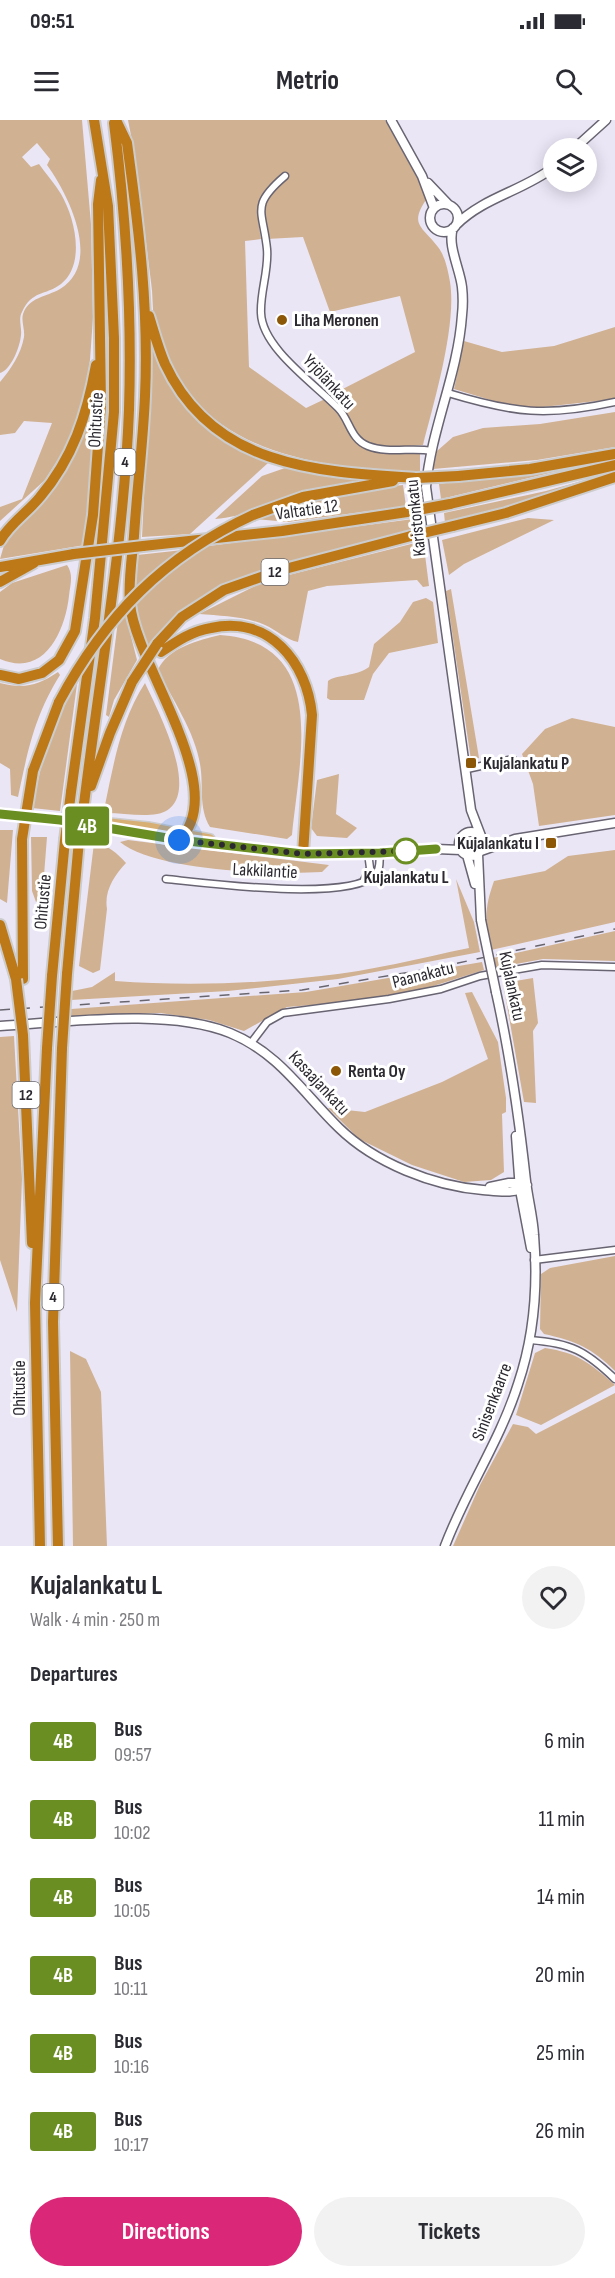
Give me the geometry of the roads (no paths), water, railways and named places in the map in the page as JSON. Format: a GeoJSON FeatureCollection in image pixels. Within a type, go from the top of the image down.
{"type":"FeatureCollection","features":[{"type":"Feature","properties":{"kind":"highway","name":"Ohitustie"},"geometry":{"type":"LineString","coordinates":[[40,1546],[35,1303],[47,1048],[65,840],[95,618],[114,412],[114,338],[109,217],[94,120]]}},
{"type":"Feature","properties":{"kind":"highway","name":"Ohitustie"},"geometry":{"type":"LineString","coordinates":[[58,1546],[53,1322],[62,1048],[79,840],[109,612],[129,410],[129,333],[115,120]]}},
{"type":"Feature","properties":{"kind":"highway"},"geometry":{"type":"LineString","coordinates":[[115,120],[127,143],[146,307],[145,397],[130,603],[140,647],[189,758],[194,807],[191,827],[182,837]]}},
{"type":"Feature","properties":{"kind":"highway"},"geometry":{"type":"LineString","coordinates":[[0,675],[19,679],[42,673],[59,660],[75,631],[93,515],[101,405],[98,204],[103,172]]}},
{"type":"Feature","properties":{"kind":"highway"},"geometry":{"type":"LineString","coordinates":[[146,307],[165,363],[174,381],[202,416],[237,443],[280,462],[313,469],[417,478]]}},
{"type":"Feature","properties":{"kind":"highway"},"geometry":{"type":"LineString","coordinates":[[0,541],[4,533],[34,504],[56,477],[74,447],[88,406],[99,348]]}},
{"type":"Feature","properties":{"kind":"highway","name":"12"},"geometry":{"type":"LineString","coordinates":[[35,1303],[19,979],[22,839],[33,771],[58,702],[90,648],[126,603],[183,555],[227,527],[253,514],[303,497],[340,489],[417,478],[530,469],[615,454]]}},
{"type":"Feature","properties":{"kind":"highway","name":"Valtatie 12"},"geometry":{"type":"LineString","coordinates":[[0,567],[74,554],[282,531],[407,512],[615,465]]}},
{"type":"Feature","properties":{"kind":"highway","name":"12"},"geometry":{"type":"LineString","coordinates":[[159,648],[182,617],[224,590],[262,576],[550,500],[615,477]]}},
{"type":"Feature","properties":{"kind":"highway"},"geometry":{"type":"LineString","coordinates":[[0,582],[40,559]]}},
{"type":"Feature","properties":{"kind":"highway"},"geometry":{"type":"LineString","coordinates":[[84,803],[132,682],[159,648],[212,627],[244,628],[274,639],[297,664],[310,692],[312,715],[303,854]]}},
{"type":"Feature","properties":{"kind":"highway"},"geometry":{"type":"LineString","coordinates":[[0,925],[19,979]]}},
{"type":"Feature","properties":{"kind":"main road"},"geometry":{"type":"LineString","coordinates":[[0,813],[303,854]]}},
{"type":"Feature","properties":{"kind":"street"},"geometry":{"type":"LineString","coordinates":[[391,120],[422,176],[434,208]]}},
{"type":"Feature","properties":{"kind":"street"},"geometry":{"type":"LineString","coordinates":[[586,138],[606,120]]}},
{"type":"Feature","properties":{"kind":"street"},"geometry":{"type":"LineString","coordinates":[[456,260],[430,217],[434,208],[440,204],[464,208],[486,202],[529,183],[543,174]]}},
{"type":"Feature","properties":{"kind":"street","name":"Yrjölänkatu"},"geometry":{"type":"LineString","coordinates":[[285,176],[268,191],[260,209],[267,251],[261,315],[267,332],[296,369],[340,410],[356,438],[369,447],[432,451]]}},
{"type":"Feature","properties":{"kind":"street"},"geometry":{"type":"LineString","coordinates":[[422,176],[459,216],[455,227]]}},
{"type":"Feature","properties":{"kind":"street"},"geometry":{"type":"LineString","coordinates":[[436,229],[445,232],[455,227],[486,202]]}},
{"type":"Feature","properties":{"kind":"street","name":"Karistonkatu"},"geometry":{"type":"LineString","coordinates":[[455,227],[451,237],[463,302],[448,393],[428,466],[427,494],[471,810],[481,837]]}},
{"type":"Feature","properties":{"kind":"street"},"geometry":{"type":"LineString","coordinates":[[448,393],[488,405],[526,412],[561,411],[615,402]]}},
{"type":"Feature","properties":{"kind":"street"},"geometry":{"type":"LineString","coordinates":[[466,769],[513,759]]}},
{"type":"Feature","properties":{"kind":"street","name":"Karistonkatu"},"geometry":{"type":"LineString","coordinates":[[464,853],[462,837],[471,810]]}},
{"type":"Feature","properties":{"kind":"street"},"geometry":{"type":"LineString","coordinates":[[436,849],[475,832],[481,837],[515,839],[615,823]]}},
{"type":"Feature","properties":{"kind":"street","name":"Kujalankatu"},"geometry":{"type":"LineString","coordinates":[[481,837],[478,893],[481,920],[514,1085],[522,1186]]}},
{"type":"Feature","properties":{"kind":"street"},"geometry":{"type":"LineString","coordinates":[[303,854],[380,853],[436,849],[480,853],[515,839]]}},
{"type":"Feature","properties":{"kind":"street"},"geometry":{"type":"LineString","coordinates":[[361,882],[368,876],[368,853]]}},
{"type":"Feature","properties":{"kind":"street"},"geometry":{"type":"LineString","coordinates":[[361,882],[378,872],[380,853]]}},
{"type":"Feature","properties":{"kind":"street","name":"Kujalankatu"},"geometry":{"type":"LineString","coordinates":[[464,853],[478,893]]}},
{"type":"Feature","properties":{"kind":"street","name":"Lakkilantie"},"geometry":{"type":"LineString","coordinates":[[166,879],[262,888],[324,889],[361,882]]}},
{"type":"Feature","properties":{"kind":"street","name":"Paanakatu"},"geometry":{"type":"LineString","coordinates":[[251,1043],[267,1022],[283,1012],[389,999],[531,966],[567,964],[615,967]]}},
{"type":"Feature","properties":{"kind":"street","name":"Kasaajankatu"},"geometry":{"type":"LineString","coordinates":[[0,1026],[164,1020],[203,1025],[251,1043],[287,1070],[339,1129],[368,1150],[423,1177],[464,1188],[522,1186]]}},
{"type":"Feature","properties":{"kind":"street","name":"Sinisenkaarre"},"geometry":{"type":"LineString","coordinates":[[445,1546],[464,1500],[503,1428],[519,1382],[530,1340],[535,1295],[534,1234],[522,1186]]}},
{"type":"Feature","properties":{"kind":"street"},"geometry":{"type":"LineString","coordinates":[[534,1260],[615,1250]]}},
{"type":"Feature","properties":{"kind":"street"},"geometry":{"type":"LineString","coordinates":[[530,1340],[558,1342],[577,1348],[596,1360],[615,1379]]}},
{"type":"Feature","properties":{"kind":"railway"},"geometry":{"type":"LineString","coordinates":[[0,1010],[302,990],[435,968],[615,929]]}},
{"type":"Feature","properties":{"kind":"place","name":"Liha Meronen"},"geometry":{"type":"Point","coordinates":[282,320]}},
{"type":"Feature","properties":{"kind":"place","name":"Kujalankatu P"},"geometry":{"type":"Point","coordinates":[471,763]}},
{"type":"Feature","properties":{"kind":"place","name":"Kujalankatu I"},"geometry":{"type":"Point","coordinates":[551,843]}},
{"type":"Feature","properties":{"kind":"place","name":"Kujalankatu L"},"geometry":{"type":"Point","coordinates":[406,851]}},
{"type":"Feature","properties":{"kind":"place","name":"Renta Oy"},"geometry":{"type":"Point","coordinates":[336,1071]}}]}
